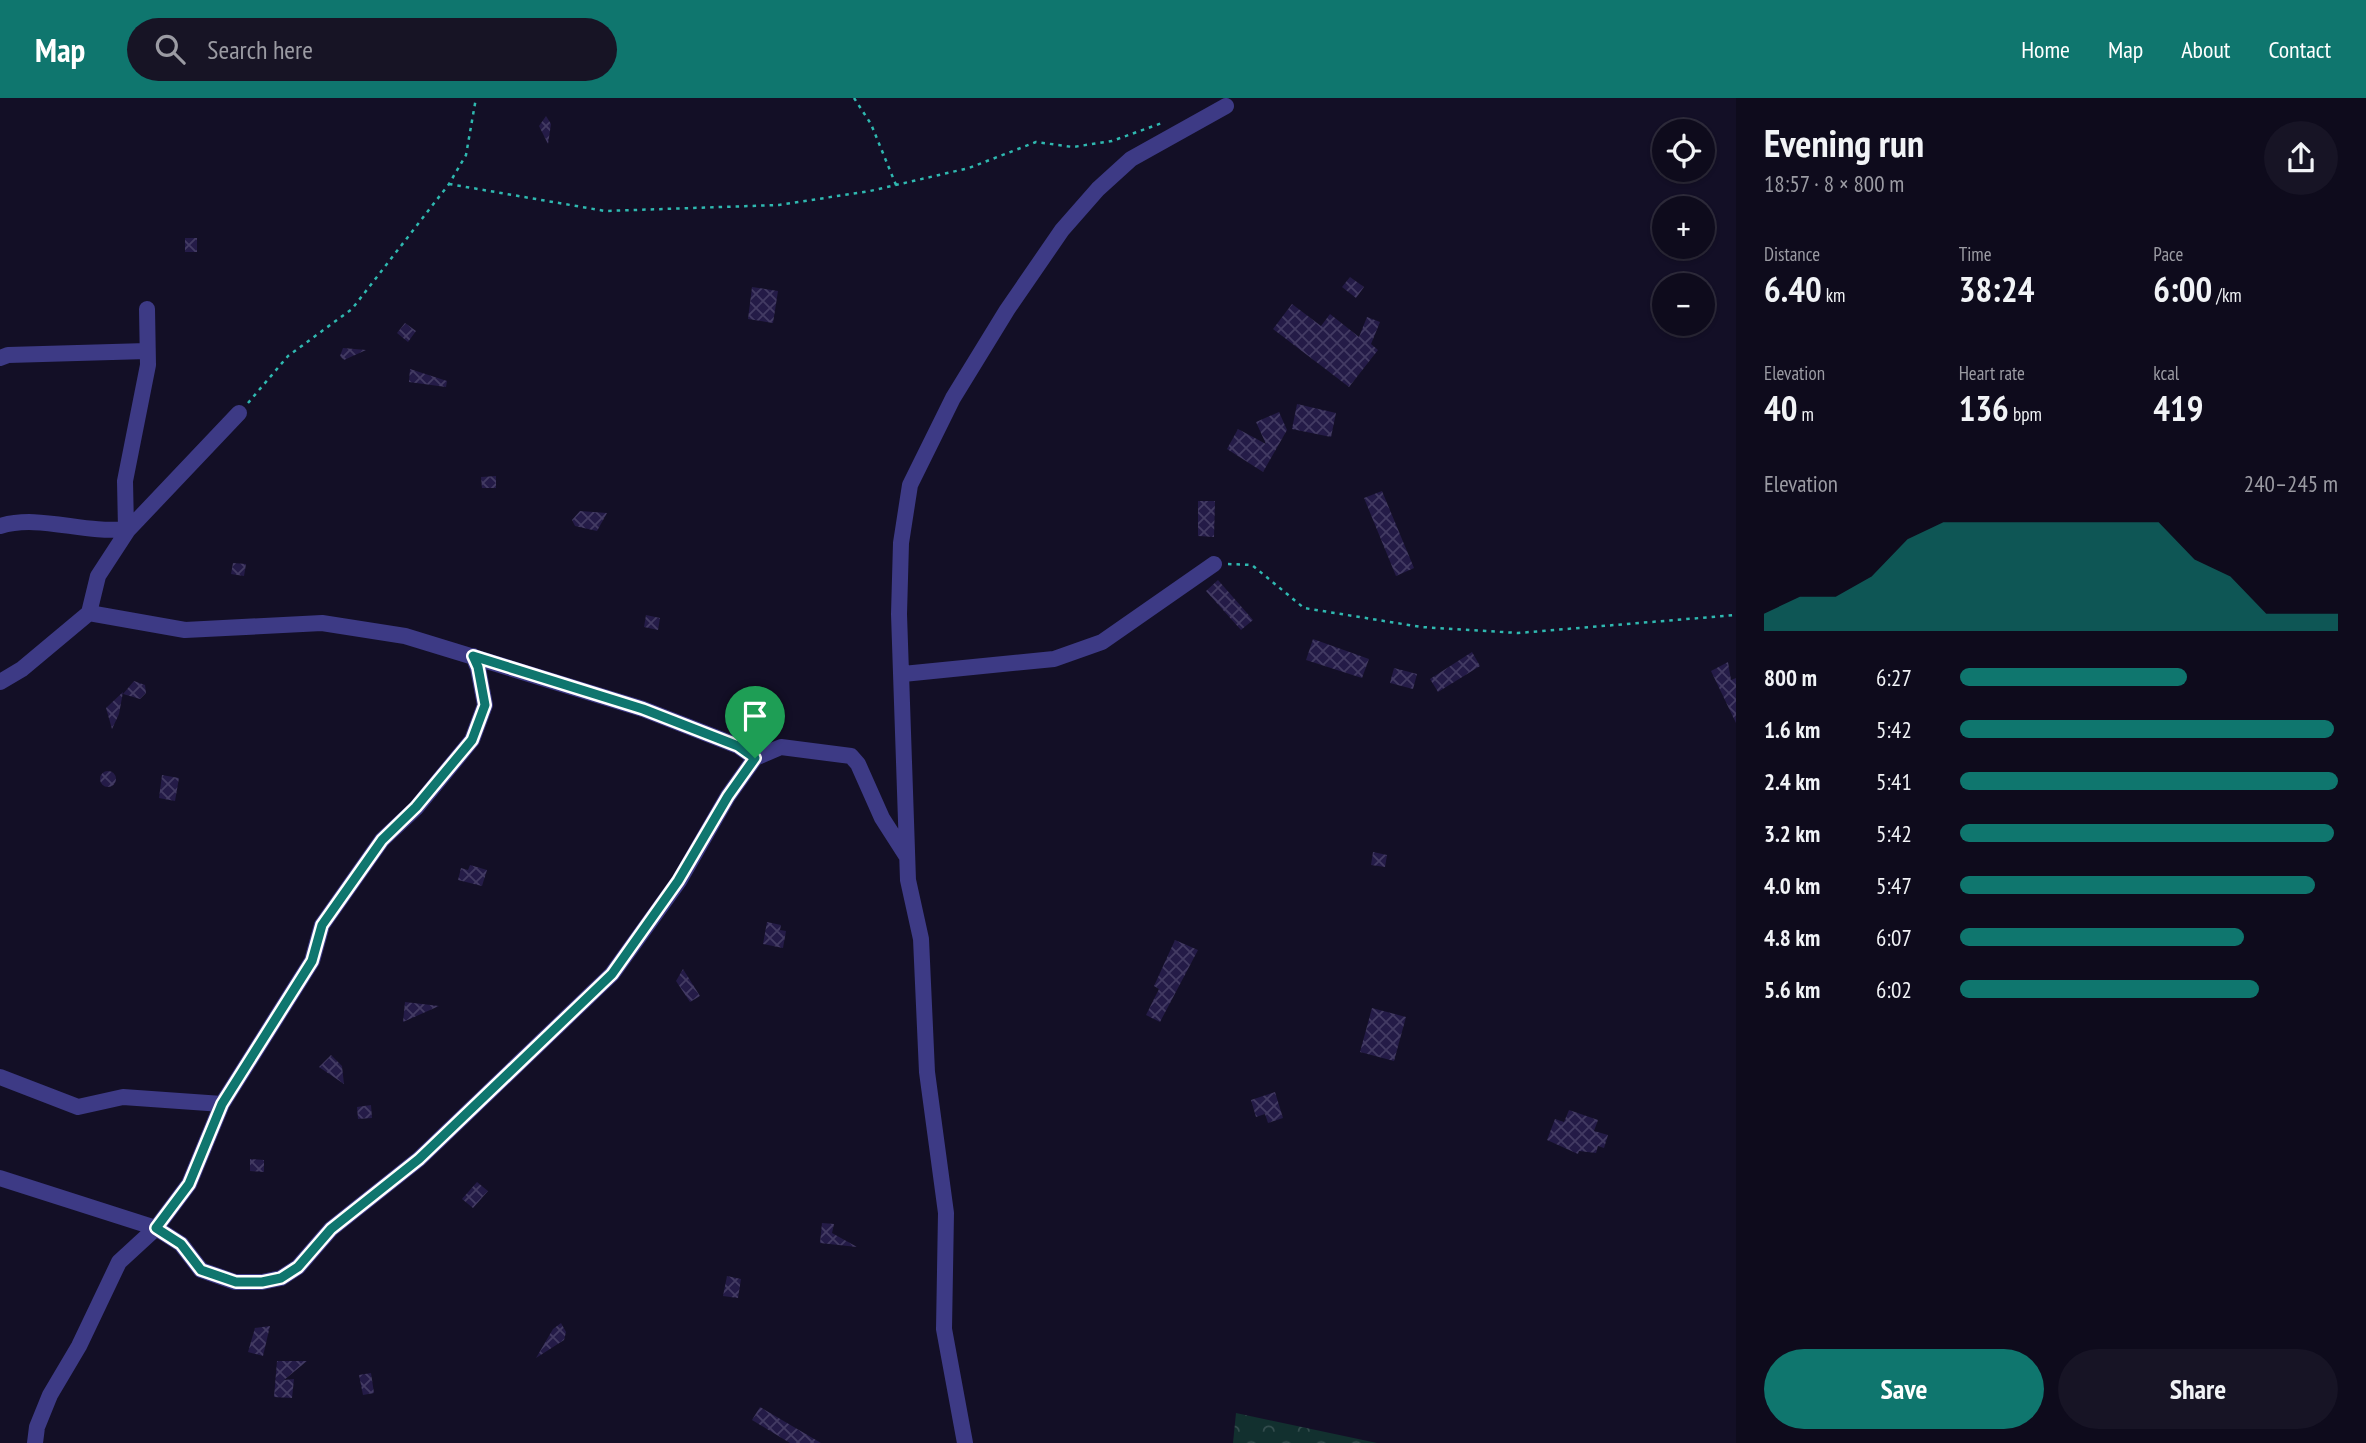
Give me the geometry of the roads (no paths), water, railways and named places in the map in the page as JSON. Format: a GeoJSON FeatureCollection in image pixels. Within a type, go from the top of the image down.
{"type":"FeatureCollection","features":[{"type":"Feature","properties":{"kind":"street"},"geometry":{"type":"LineString","coordinates":[[965,1443],[944,1329],[946,1213],[927,1072],[921,939],[908,880],[899,614],[901,543],[910,485],[953,398],[1007,310],[1062,230],[1098,189],[1131,159],[1226,106]]}},
{"type":"Feature","properties":{"kind":"street"},"geometry":{"type":"LineString","coordinates":[[0,526],[37,522],[100,532],[126,529],[125,481],[148,365],[147,309]]}},
{"type":"Feature","properties":{"kind":"street"},"geometry":{"type":"LineString","coordinates":[[0,358],[8,355],[147,351]]}},
{"type":"Feature","properties":{"kind":"street"},"geometry":{"type":"LineString","coordinates":[[0,682],[22,669],[89,613],[99,576],[128,530],[239,413]]}},
{"type":"Feature","properties":{"kind":"street"},"geometry":{"type":"LineString","coordinates":[[903,674],[1054,659],[1102,642],[1214,564]]}},
{"type":"Feature","properties":{"kind":"street"},"geometry":{"type":"LineString","coordinates":[[89,613],[185,630],[322,623],[356,626],[473,656],[643,709],[738,746],[755,758]]}},
{"type":"Feature","properties":{"kind":"street"},"geometry":{"type":"LineString","coordinates":[[36,1443],[37,1427],[50,1395],[79,1346],[119,1262],[156,1228],[189,1184],[222,1104],[312,961],[322,925],[382,840],[423,799],[472,740],[485,705],[478,667],[473,656]]}},
{"type":"Feature","properties":{"kind":"street"},"geometry":{"type":"LineString","coordinates":[[0,1178],[156,1228],[181,1244],[201,1270],[236,1282],[262,1282],[281,1278],[298,1267],[331,1229],[419,1159],[612,974],[678,881],[728,796],[755,758],[781,747],[851,755],[858,764],[882,818],[907,857]]}},
{"type":"Feature","properties":{"kind":"street"},"geometry":{"type":"LineString","coordinates":[[0,1077],[78,1107],[122,1097],[222,1104]]}}]}
